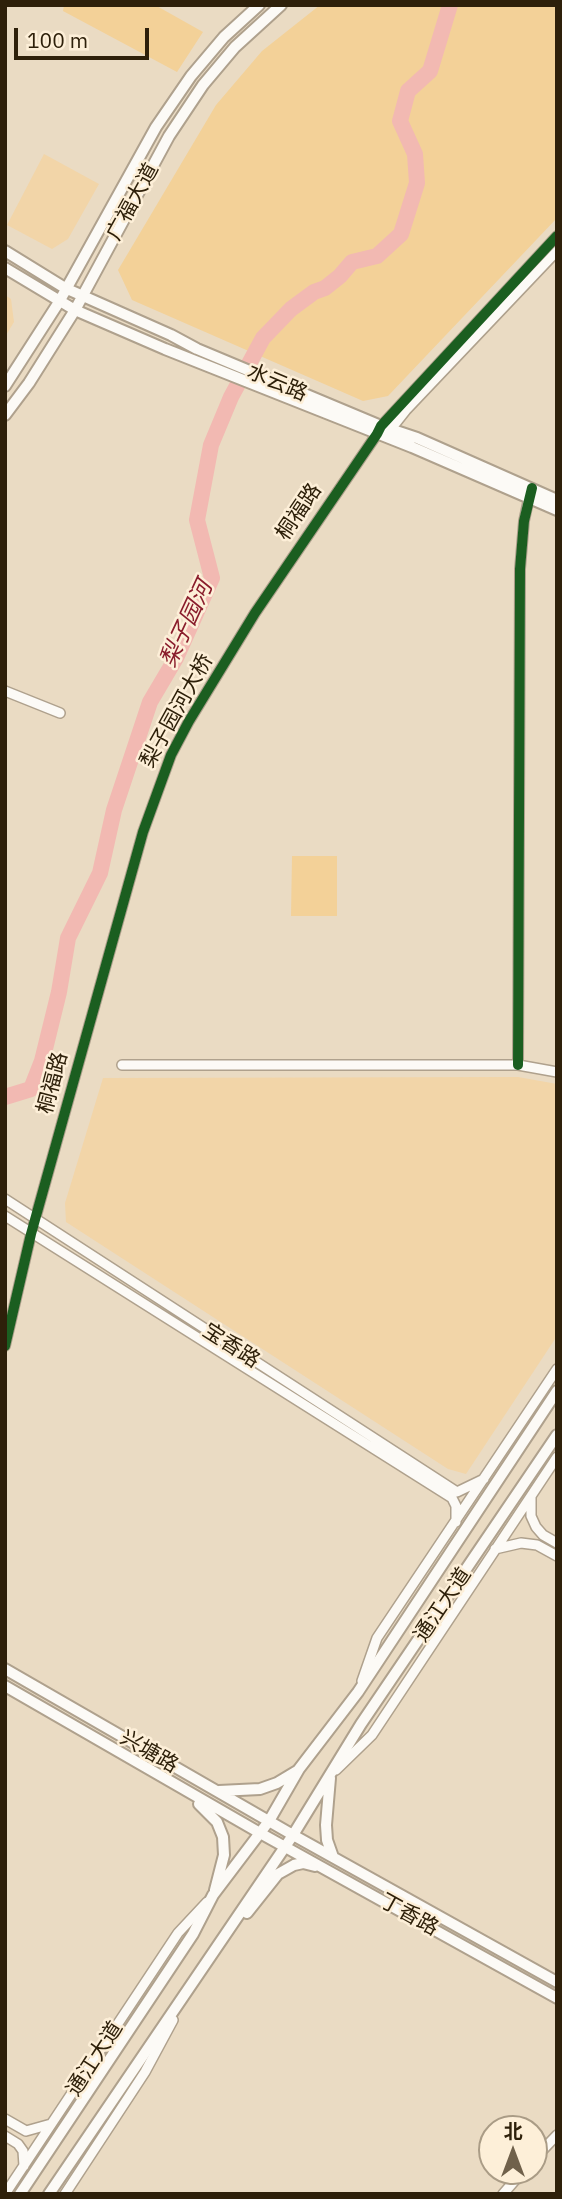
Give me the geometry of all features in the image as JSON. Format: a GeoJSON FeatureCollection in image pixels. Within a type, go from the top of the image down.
{"type":"FeatureCollection","features":[{"type":"Feature","properties":{"kind":"main road","name":"广福大道"},"geometry":{"type":"LineString","coordinates":[[5,387],[59,302],[156,127],[191,76],[224,37],[259,5]]}},
{"type":"Feature","properties":{"kind":"main road","name":"广福大道"},"geometry":{"type":"LineString","coordinates":[[5,415],[29,383],[75,310],[169,136],[203,85],[235,47],[281,5]]}},
{"type":"Feature","properties":{"kind":"main road","name":"水云路"},"geometry":{"type":"LineString","coordinates":[[5,251],[65,288],[210,360]]}},
{"type":"Feature","properties":{"kind":"main road","name":"水云路"},"geometry":{"type":"LineString","coordinates":[[5,268],[75,310],[210,360],[383,430],[412,447],[530,493],[557,499]]}},
{"type":"Feature","properties":{"kind":"main road","name":"水云路"},"geometry":{"type":"LineString","coordinates":[[530,493],[557,510]]}},
{"type":"Feature","properties":{"kind":"main road","name":"通江大道"},"geometry":{"type":"LineString","coordinates":[[20,2194],[185,1946],[214,1895],[269,1821],[299,1769],[358,1692],[557,1391]]}},
{"type":"Feature","properties":{"kind":"main road","name":"通江大道"},"geometry":{"type":"LineString","coordinates":[[49,2194],[285,1846],[362,1724],[557,1434]]}},
{"type":"Feature","properties":{"kind":"main road","name":"兴塘路"},"geometry":{"type":"LineString","coordinates":[[5,1669],[292,1835]]}},
{"type":"Feature","properties":{"kind":"main road","name":"兴塘路"},"geometry":{"type":"LineString","coordinates":[[5,1686],[260,1833]]}},
{"type":"Feature","properties":{"kind":"main road"},"geometry":{"type":"LineString","coordinates":[[218,1791],[260,1789],[277,1783],[299,1769]]}},
{"type":"Feature","properties":{"kind":"main road"},"geometry":{"type":"LineString","coordinates":[[330,1776],[326,1825],[327,1840],[333,1857]]}},
{"type":"Feature","properties":{"kind":"main road"},"geometry":{"type":"LineString","coordinates":[[185,1790],[212,1816],[221,1829],[224,1855],[214,1895]]}},
{"type":"Feature","properties":{"kind":"main road","name":"丁香路"},"geometry":{"type":"LineString","coordinates":[[260,1833],[557,1998]]}},
{"type":"Feature","properties":{"kind":"main road","name":"丁香路"},"geometry":{"type":"LineString","coordinates":[[292,1835],[557,1982]]}},
{"type":"Feature","properties":{"kind":"main road"},"geometry":{"type":"LineString","coordinates":[[224,1935],[285,1869],[303,1863],[324,1868]]}},
{"type":"Feature","properties":{"kind":"street"},"geometry":{"type":"LineString","coordinates":[[383,430],[557,236]]}},
{"type":"Feature","properties":{"kind":"street"},"geometry":{"type":"LineString","coordinates":[[383,430],[557,251]]}},
{"type":"Feature","properties":{"kind":"street","name":"桐福路"},"geometry":{"type":"LineString","coordinates":[[255,613],[383,430]]}},
{"type":"Feature","properties":{"kind":"street"},"geometry":{"type":"LineString","coordinates":[[519,1065],[520,569],[524,522],[530,493]]}},
{"type":"Feature","properties":{"kind":"street","name":"梨子园河大桥"},"geometry":{"type":"LineString","coordinates":[[143,832],[171,755],[255,613]]}},
{"type":"Feature","properties":{"kind":"street"},"geometry":{"type":"LineString","coordinates":[[5,691],[60,713]]}},
{"type":"Feature","properties":{"kind":"street","name":"桐福路"},"geometry":{"type":"LineString","coordinates":[[5,1346],[35,1219],[143,832]]}},
{"type":"Feature","properties":{"kind":"street"},"geometry":{"type":"LineString","coordinates":[[122,1065],[519,1065],[557,1072]]}},
{"type":"Feature","properties":{"kind":"street","name":"宝香路"},"geometry":{"type":"LineString","coordinates":[[5,1199],[455,1495]]}},
{"type":"Feature","properties":{"kind":"street","name":"宝香路"},"geometry":{"type":"LineString","coordinates":[[5,1216],[455,1495]]}},
{"type":"Feature","properties":{"kind":"street","name":"通江大道"},"geometry":{"type":"LineString","coordinates":[[358,1692],[377,1638],[557,1369]]}},
{"type":"Feature","properties":{"kind":"street","name":"通江大道"},"geometry":{"type":"LineString","coordinates":[[330,1776],[372,1735],[557,1457]]}},
{"type":"Feature","properties":{"kind":"street"},"geometry":{"type":"LineString","coordinates":[[456,1522],[455,1495],[484,1479]]}},
{"type":"Feature","properties":{"kind":"street"},"geometry":{"type":"LineString","coordinates":[[531,1497],[531,1516],[543,1535],[557,1543]]}},
{"type":"Feature","properties":{"kind":"street"},"geometry":{"type":"LineString","coordinates":[[495,1549],[521,1543],[537,1545],[557,1556]]}},
{"type":"Feature","properties":{"kind":"street","name":"通江大道"},"geometry":{"type":"LineString","coordinates":[[5,2194],[178,1933],[214,1895]]}},
{"type":"Feature","properties":{"kind":"street","name":"通江大道"},"geometry":{"type":"LineString","coordinates":[[65,2194],[145,2072],[191,1983]]}},
{"type":"Feature","properties":{"kind":"street"},"geometry":{"type":"LineString","coordinates":[[5,2119],[26,2131],[53,2124]]}},
{"type":"Feature","properties":{"kind":"street"},"geometry":{"type":"LineString","coordinates":[[5,2136],[18,2144],[23,2151],[24,2166]]}},
{"type":"Feature","properties":{"kind":"shaded area"},"geometry":{"type":"Polygon","coordinates":[[[64,5],[155,5],[203,32],[177,72],[63,11],[64,5]]]}},
{"type":"Feature","properties":{"kind":"shaded area"},"geometry":{"type":"Polygon","coordinates":[[[320,5],[557,5],[557,218],[388,396],[363,401],[132,300],[118,270],[216,105],[262,51],[320,5]]]}},
{"type":"Feature","properties":{"kind":"shaded area"},"geometry":{"type":"Polygon","coordinates":[[[44,154],[99,184],[68,239],[52,249],[7,225],[44,154]]]}},
{"type":"Feature","properties":{"kind":"shaded area"},"geometry":{"type":"Polygon","coordinates":[[[5,295],[11,299],[14,322],[5,337],[5,295]]]}},
{"type":"Feature","properties":{"kind":"shaded area"},"geometry":{"type":"Polygon","coordinates":[[[292,856],[337,856],[337,916],[291,916],[292,856]]]}},
{"type":"Feature","properties":{"kind":"shaded area"},"geometry":{"type":"Polygon","coordinates":[[[518,1077],[557,1084],[557,1336],[466,1474],[448,1469],[66,1222],[65,1203],[103,1078],[518,1077]]]}},
{"type":"Feature","properties":{"kind":"waterway","name":"梨子园河"},"geometry":{"type":"LineString","coordinates":[[5,1097],[31,1089],[42,1061],[59,992],[68,938],[100,873],[114,810],[150,702],[176,658],[212,578],[197,520],[211,445],[231,397],[263,338],[291,309],[314,292],[325,288],[352,262],[377,256],[401,234],[417,183],[415,154],[400,121],[408,91],[430,71],[450,5]]}},
{"type":"Feature","properties":{"kind":"cycle path"},"geometry":{"type":"LineString","coordinates":[[5,1346],[31,1234],[143,832],[171,755],[255,613],[381,426],[557,236]]}},
{"type":"Feature","properties":{"kind":"cycle path"},"geometry":{"type":"LineString","coordinates":[[518,1065],[520,569],[524,521],[532,488]]}}]}
